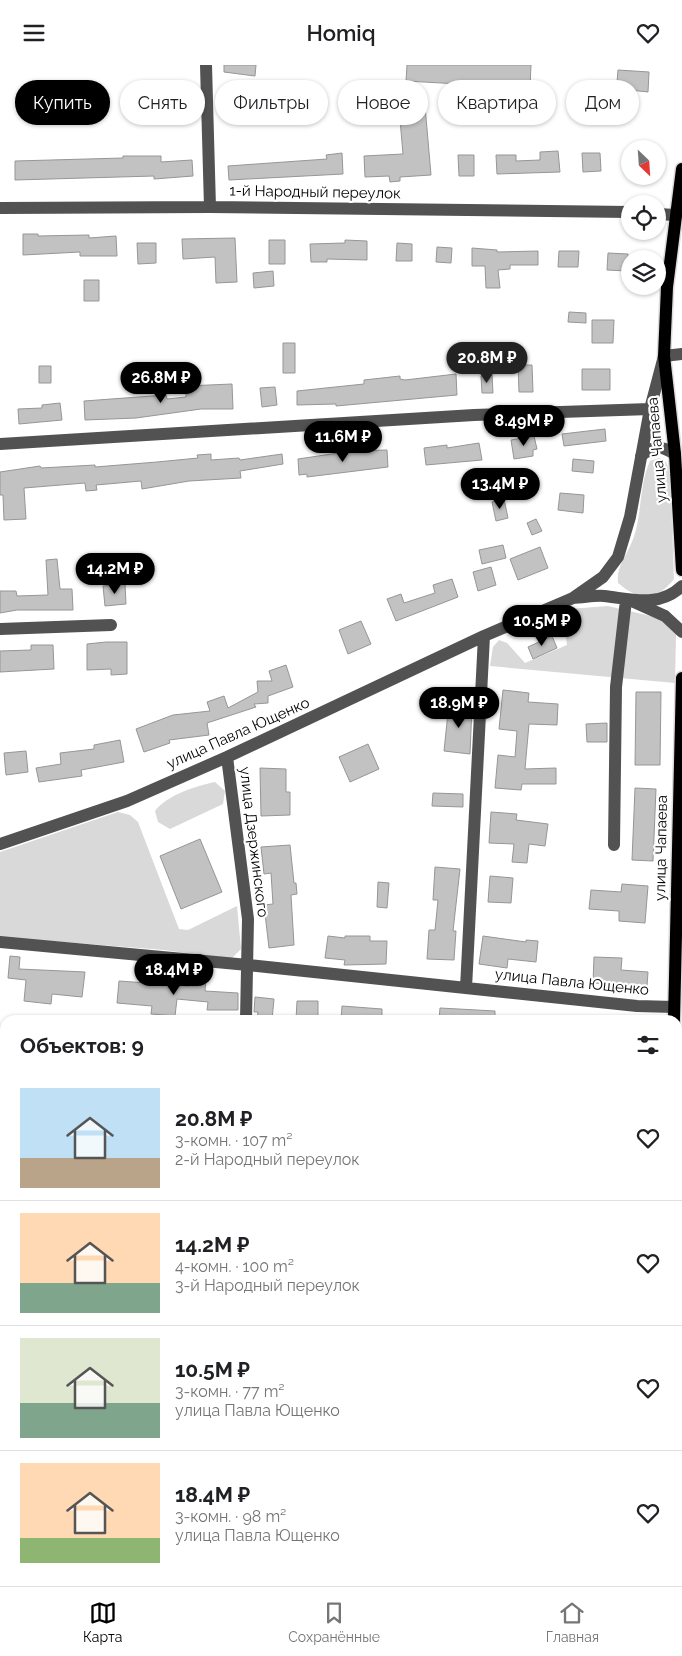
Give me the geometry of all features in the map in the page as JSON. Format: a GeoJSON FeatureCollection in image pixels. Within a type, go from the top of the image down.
{"type":"FeatureCollection","features":[{"type":"Feature","properties":{"kind":"main road","name":"улица Чапаева"},"geometry":{"type":"LineString","coordinates":[[682,169],[667,287],[664,356],[679,479],[682,570]]}},
{"type":"Feature","properties":{"kind":"main road","name":"улица Чапаева"},"geometry":{"type":"LineString","coordinates":[[674,1014],[682,678]]}},
{"type":"Feature","properties":{"kind":"street"},"geometry":{"type":"LineString","coordinates":[[206,65],[210,207]]}},
{"type":"Feature","properties":{"kind":"street","name":"1-й Народный переулок"},"geometry":{"type":"LineString","coordinates":[[0,208],[210,207],[621,212]]}},
{"type":"Feature","properties":{"kind":"street"},"geometry":{"type":"LineString","coordinates":[[666,214],[675,215]]}},
{"type":"Feature","properties":{"kind":"street"},"geometry":{"type":"LineString","coordinates":[[572,598],[603,577],[618,557],[630,517],[650,409],[664,356],[682,355]]}},
{"type":"Feature","properties":{"kind":"street"},"geometry":{"type":"LineString","coordinates":[[0,444],[474,415],[650,409]]}},
{"type":"Feature","properties":{"kind":"street"},"geometry":{"type":"LineString","coordinates":[[641,456],[652,447],[663,446],[675,453]]}},
{"type":"Feature","properties":{"kind":"street"},"geometry":{"type":"LineString","coordinates":[[630,601],[659,599],[674,594],[682,586]]}},
{"type":"Feature","properties":{"kind":"street"},"geometry":{"type":"LineString","coordinates":[[572,598],[602,596],[630,601],[665,616],[682,632]]}},
{"type":"Feature","properties":{"kind":"street","name":"улица Павла Ющенко"},"geometry":{"type":"LineString","coordinates":[[0,845],[127,801],[572,598]]}},
{"type":"Feature","properties":{"kind":"street"},"geometry":{"type":"LineString","coordinates":[[614,845],[616,687],[630,601]]}},
{"type":"Feature","properties":{"kind":"street"},"geometry":{"type":"LineString","coordinates":[[0,629],[111,625]]}},
{"type":"Feature","properties":{"kind":"street"},"geometry":{"type":"LineString","coordinates":[[466,988],[484,637]]}},
{"type":"Feature","properties":{"kind":"street","name":"улица Дзержинского"},"geometry":{"type":"LineString","coordinates":[[227,757],[248,919],[246,1015]]}},
{"type":"Feature","properties":{"kind":"street","name":"улица Павла Ющенко"},"geometry":{"type":"LineString","coordinates":[[0,942],[248,965],[637,1006],[674,1014]]}},
{"type":"Feature","properties":{"kind":"shaded area"},"geometry":{"type":"Polygon","coordinates":[[[659,458],[666,462],[670,471],[674,579],[661,591],[648,596],[633,593],[618,583],[618,573],[635,534],[646,471],[650,461],[659,458]]]}},
{"type":"Feature","properties":{"kind":"shaded area"},"geometry":{"type":"Polygon","coordinates":[[[608,606],[659,618],[676,634],[675,683],[490,666],[493,647],[499,640],[507,643],[525,663],[567,645],[563,615],[569,609],[608,606]]]}},
{"type":"Feature","properties":{"kind":"shaded area"},"geometry":{"type":"Polygon","coordinates":[[[215,782],[225,791],[223,804],[170,829],[158,822],[155,811],[167,800],[199,786],[215,782]]]}},
{"type":"Feature","properties":{"kind":"shaded area"},"geometry":{"type":"Polygon","coordinates":[[[118,812],[130,815],[138,822],[179,929],[188,930],[237,906],[241,949],[231,959],[164,950],[0,937],[0,852],[118,812]]]}},
{"type":"Feature","properties":{"kind":"building"},"geometry":{"type":"Polygon","coordinates":[[[224,65],[256,65],[255,76],[224,72],[224,65]]]}},
{"type":"Feature","properties":{"kind":"building"},"geometry":{"type":"Polygon","coordinates":[[[407,65],[531,65],[530,80],[438,80],[438,83],[428,82],[428,80],[406,80],[407,65]]]}},
{"type":"Feature","properties":{"kind":"building"},"geometry":{"type":"Polygon","coordinates":[[[618,70],[649,72],[648,92],[639,91],[639,80],[617,80],[618,70]]]}},
{"type":"Feature","properties":{"kind":"building"},"geometry":{"type":"Polygon","coordinates":[[[400,125],[427,125],[431,175],[400,177],[400,181],[390,182],[389,176],[365,177],[364,156],[403,154],[400,125]]]}},
{"type":"Feature","properties":{"kind":"building"},"geometry":{"type":"Polygon","coordinates":[[[558,151],[560,172],[497,174],[496,155],[516,155],[516,161],[540,160],[540,152],[558,151]]]}},
{"type":"Feature","properties":{"kind":"building"},"geometry":{"type":"Polygon","coordinates":[[[342,153],[343,174],[229,180],[228,166],[327,159],[326,155],[342,153]]]}},
{"type":"Feature","properties":{"kind":"building"},"geometry":{"type":"Polygon","coordinates":[[[582,153],[600,153],[601,171],[583,172],[582,153]]]}},
{"type":"Feature","properties":{"kind":"building"},"geometry":{"type":"Polygon","coordinates":[[[458,155],[474,155],[474,176],[459,176],[458,155]]]}},
{"type":"Feature","properties":{"kind":"building"},"geometry":{"type":"Polygon","coordinates":[[[123,156],[161,156],[161,162],[192,160],[193,176],[154,179],[154,176],[15,180],[15,161],[123,158],[123,156]]]}},
{"type":"Feature","properties":{"kind":"building"},"geometry":{"type":"Polygon","coordinates":[[[23,234],[38,234],[38,236],[89,235],[89,238],[116,236],[117,256],[80,256],[80,252],[23,255],[23,234]]]}},
{"type":"Feature","properties":{"kind":"building"},"geometry":{"type":"Polygon","coordinates":[[[235,238],[237,282],[216,283],[215,257],[183,259],[182,239],[235,238]]]}},
{"type":"Feature","properties":{"kind":"building"},"geometry":{"type":"Polygon","coordinates":[[[269,240],[285,240],[285,264],[269,264],[269,240]]]}},
{"type":"Feature","properties":{"kind":"building"},"geometry":{"type":"Polygon","coordinates":[[[345,240],[367,241],[367,260],[327,259],[327,262],[311,262],[310,244],[345,243],[345,240]]]}},
{"type":"Feature","properties":{"kind":"building"},"geometry":{"type":"Polygon","coordinates":[[[137,243],[156,243],[156,263],[138,264],[137,243]]]}},
{"type":"Feature","properties":{"kind":"building"},"geometry":{"type":"Polygon","coordinates":[[[397,243],[412,244],[412,261],[396,261],[397,243]]]}},
{"type":"Feature","properties":{"kind":"building"},"geometry":{"type":"Polygon","coordinates":[[[437,247],[452,248],[451,263],[436,262],[437,247]]]}},
{"type":"Feature","properties":{"kind":"building"},"geometry":{"type":"Polygon","coordinates":[[[472,248],[497,250],[497,252],[538,251],[538,265],[510,265],[510,269],[498,270],[500,288],[486,288],[485,266],[472,266],[472,248]]]}},
{"type":"Feature","properties":{"kind":"building"},"geometry":{"type":"Polygon","coordinates":[[[559,251],[579,251],[578,267],[558,267],[559,251]]]}},
{"type":"Feature","properties":{"kind":"building"},"geometry":{"type":"Polygon","coordinates":[[[608,253],[621,254],[621,271],[607,270],[608,253]]]}},
{"type":"Feature","properties":{"kind":"building"},"geometry":{"type":"Polygon","coordinates":[[[273,271],[274,286],[254,288],[253,273],[273,271]]]}},
{"type":"Feature","properties":{"kind":"building"},"geometry":{"type":"Polygon","coordinates":[[[84,280],[99,280],[99,301],[84,301],[84,280]]]}},
{"type":"Feature","properties":{"kind":"building"},"geometry":{"type":"Polygon","coordinates":[[[569,312],[586,313],[586,323],[568,322],[569,312]]]}},
{"type":"Feature","properties":{"kind":"building"},"geometry":{"type":"Polygon","coordinates":[[[592,320],[614,320],[613,343],[592,343],[592,320]]]}},
{"type":"Feature","properties":{"kind":"building"},"geometry":{"type":"Polygon","coordinates":[[[283,343],[295,343],[295,373],[283,373],[283,343]]]}},
{"type":"Feature","properties":{"kind":"building"},"geometry":{"type":"Polygon","coordinates":[[[518,365],[532,365],[533,392],[519,392],[518,365]]]}},
{"type":"Feature","properties":{"kind":"building"},"geometry":{"type":"Polygon","coordinates":[[[39,366],[51,366],[51,383],[39,383],[39,366]]]}},
{"type":"Feature","properties":{"kind":"building"},"geometry":{"type":"Polygon","coordinates":[[[582,369],[610,369],[610,390],[582,390],[582,369]]]}},
{"type":"Feature","properties":{"kind":"building"},"geometry":{"type":"Polygon","coordinates":[[[456,374],[457,395],[336,406],[336,404],[297,405],[297,391],[364,384],[364,380],[400,376],[400,379],[405,380],[456,374]]]}},
{"type":"Feature","properties":{"kind":"building"},"geometry":{"type":"Polygon","coordinates":[[[492,375],[493,393],[482,393],[481,376],[492,375]]]}},
{"type":"Feature","properties":{"kind":"building"},"geometry":{"type":"Polygon","coordinates":[[[232,384],[233,409],[201,409],[136,418],[85,420],[84,401],[166,395],[167,399],[186,397],[186,386],[232,384]]]}},
{"type":"Feature","properties":{"kind":"building"},"geometry":{"type":"Polygon","coordinates":[[[275,387],[277,405],[262,407],[260,388],[275,387]]]}},
{"type":"Feature","properties":{"kind":"building"},"geometry":{"type":"Polygon","coordinates":[[[60,403],[62,420],[19,424],[18,409],[42,408],[42,405],[60,403]]]}},
{"type":"Feature","properties":{"kind":"building"},"geometry":{"type":"Polygon","coordinates":[[[605,429],[606,441],[564,446],[562,434],[605,429]]]}},
{"type":"Feature","properties":{"kind":"building"},"geometry":{"type":"Polygon","coordinates":[[[534,436],[537,449],[533,450],[533,456],[514,459],[511,440],[534,436]]]}},
{"type":"Feature","properties":{"kind":"building"},"geometry":{"type":"Polygon","coordinates":[[[479,443],[482,460],[426,465],[424,448],[447,445],[447,448],[479,443]]]}},
{"type":"Feature","properties":{"kind":"building"},"geometry":{"type":"Polygon","coordinates":[[[387,450],[388,467],[307,477],[307,474],[299,475],[298,459],[352,451],[387,450]]]}},
{"type":"Feature","properties":{"kind":"building"},"geometry":{"type":"Polygon","coordinates":[[[211,454],[211,460],[239,458],[240,460],[282,454],[283,464],[240,471],[241,478],[189,481],[142,489],[141,481],[96,485],[97,490],[86,491],[85,483],[24,488],[26,519],[4,520],[3,495],[0,495],[0,472],[40,466],[41,468],[95,465],[95,467],[157,462],[198,458],[197,455],[211,454]]]}},
{"type":"Feature","properties":{"kind":"building"},"geometry":{"type":"Polygon","coordinates":[[[573,459],[594,461],[593,473],[572,471],[573,459]]]}},
{"type":"Feature","properties":{"kind":"building"},"geometry":{"type":"Polygon","coordinates":[[[560,493],[584,495],[583,513],[558,510],[560,493]]]}},
{"type":"Feature","properties":{"kind":"building"},"geometry":{"type":"Polygon","coordinates":[[[504,499],[508,518],[496,521],[492,502],[504,499]]]}},
{"type":"Feature","properties":{"kind":"building"},"geometry":{"type":"Polygon","coordinates":[[[536,519],[542,531],[532,535],[527,523],[536,519]]]}},
{"type":"Feature","properties":{"kind":"building"},"geometry":{"type":"Polygon","coordinates":[[[503,545],[506,558],[482,564],[479,550],[503,545]]]}},
{"type":"Feature","properties":{"kind":"building"},"geometry":{"type":"Polygon","coordinates":[[[540,547],[548,568],[518,580],[510,559],[540,547]]]}},
{"type":"Feature","properties":{"kind":"building"},"geometry":{"type":"Polygon","coordinates":[[[57,559],[60,589],[72,589],[73,610],[17,610],[0,613],[0,591],[16,591],[17,596],[48,595],[46,560],[57,559]]]}},
{"type":"Feature","properties":{"kind":"building"},"geometry":{"type":"Polygon","coordinates":[[[124,563],[126,579],[115,580],[113,564],[124,563]]]}},
{"type":"Feature","properties":{"kind":"building"},"geometry":{"type":"Polygon","coordinates":[[[491,567],[496,585],[478,591],[473,572],[491,567]]]}},
{"type":"Feature","properties":{"kind":"building"},"geometry":{"type":"Polygon","coordinates":[[[452,579],[458,597],[396,621],[387,599],[401,594],[404,603],[435,593],[433,585],[452,579]]]}},
{"type":"Feature","properties":{"kind":"building"},"geometry":{"type":"Polygon","coordinates":[[[125,584],[126,604],[105,606],[103,586],[125,584]]]}},
{"type":"Feature","properties":{"kind":"building"},"geometry":{"type":"Polygon","coordinates":[[[361,621],[371,644],[348,654],[339,630],[361,621]]]}},
{"type":"Feature","properties":{"kind":"building"},"geometry":{"type":"Polygon","coordinates":[[[552,636],[557,648],[533,659],[528,647],[552,636]]]}},
{"type":"Feature","properties":{"kind":"building"},"geometry":{"type":"Polygon","coordinates":[[[127,642],[127,674],[111,675],[111,669],[87,670],[87,644],[127,642]]]}},
{"type":"Feature","properties":{"kind":"building"},"geometry":{"type":"Polygon","coordinates":[[[31,645],[53,645],[54,669],[0,672],[0,651],[31,650],[31,645]]]}},
{"type":"Feature","properties":{"kind":"building"},"geometry":{"type":"Polygon","coordinates":[[[286,665],[293,687],[268,696],[268,703],[254,704],[256,707],[207,723],[209,735],[169,740],[170,743],[144,752],[136,729],[173,715],[210,711],[207,702],[224,696],[228,708],[258,692],[257,681],[272,681],[269,671],[286,665]]]}},
{"type":"Feature","properties":{"kind":"building"},"geometry":{"type":"Polygon","coordinates":[[[503,690],[529,693],[528,702],[558,704],[557,725],[529,724],[525,769],[556,768],[556,784],[522,784],[521,790],[495,788],[498,755],[515,757],[517,731],[499,729],[503,690]]]}},
{"type":"Feature","properties":{"kind":"building"},"geometry":{"type":"Polygon","coordinates":[[[636,692],[661,692],[660,765],[635,765],[636,692]]]}},
{"type":"Feature","properties":{"kind":"building"},"geometry":{"type":"Polygon","coordinates":[[[449,703],[472,706],[470,754],[444,751],[449,703]]]}},
{"type":"Feature","properties":{"kind":"building"},"geometry":{"type":"Polygon","coordinates":[[[607,723],[607,742],[587,742],[586,724],[607,723]]]}},
{"type":"Feature","properties":{"kind":"building"},"geometry":{"type":"Polygon","coordinates":[[[120,740],[124,762],[81,770],[82,776],[39,782],[36,768],[61,764],[60,753],[94,749],[94,745],[120,740]]]}},
{"type":"Feature","properties":{"kind":"building"},"geometry":{"type":"Polygon","coordinates":[[[368,744],[379,769],[350,782],[339,757],[368,744]]]}},
{"type":"Feature","properties":{"kind":"building"},"geometry":{"type":"Polygon","coordinates":[[[26,751],[28,772],[6,775],[4,753],[26,751]]]}},
{"type":"Feature","properties":{"kind":"building"},"geometry":{"type":"Polygon","coordinates":[[[260,768],[286,769],[286,792],[290,792],[290,815],[261,816],[260,768]]]}},
{"type":"Feature","properties":{"kind":"building"},"geometry":{"type":"Polygon","coordinates":[[[635,788],[656,789],[653,861],[632,860],[635,788]]]}},
{"type":"Feature","properties":{"kind":"building"},"geometry":{"type":"Polygon","coordinates":[[[433,793],[463,794],[463,807],[432,806],[433,793]]]}},
{"type":"Feature","properties":{"kind":"building"},"geometry":{"type":"Polygon","coordinates":[[[491,812],[517,814],[516,820],[548,824],[545,846],[529,844],[527,863],[512,862],[514,844],[489,843],[491,812]]]}},
{"type":"Feature","properties":{"kind":"building"},"geometry":{"type":"Polygon","coordinates":[[[200,839],[222,892],[181,909],[160,856],[200,839]]]}},
{"type":"Feature","properties":{"kind":"building"},"geometry":{"type":"Polygon","coordinates":[[[290,845],[297,894],[291,895],[294,945],[269,948],[264,905],[273,904],[271,873],[264,874],[261,847],[290,845]]]}},
{"type":"Feature","properties":{"kind":"building"},"geometry":{"type":"Polygon","coordinates":[[[435,867],[460,869],[453,931],[456,931],[454,960],[427,959],[429,930],[435,930],[438,900],[433,900],[435,867]]]}},
{"type":"Feature","properties":{"kind":"building"},"geometry":{"type":"Polygon","coordinates":[[[490,876],[513,878],[511,903],[488,902],[490,876]]]}},
{"type":"Feature","properties":{"kind":"building"},"geometry":{"type":"Polygon","coordinates":[[[378,882],[389,883],[387,908],[377,907],[378,882]]]}},
{"type":"Feature","properties":{"kind":"building"},"geometry":{"type":"Polygon","coordinates":[[[622,884],[648,886],[645,923],[619,921],[619,911],[589,909],[591,890],[621,892],[622,884]]]}},
{"type":"Feature","properties":{"kind":"building"},"geometry":{"type":"Polygon","coordinates":[[[328,936],[345,938],[345,936],[370,936],[370,941],[387,941],[386,964],[344,965],[345,960],[325,958],[328,936]]]}},
{"type":"Feature","properties":{"kind":"building"},"geometry":{"type":"Polygon","coordinates":[[[483,936],[526,942],[526,940],[538,941],[536,962],[508,959],[507,968],[479,964],[483,936]]]}},
{"type":"Feature","properties":{"kind":"building"},"geometry":{"type":"Polygon","coordinates":[[[10,956],[20,957],[19,969],[85,972],[82,997],[52,994],[51,1004],[24,1001],[26,980],[8,978],[10,956]]]}},
{"type":"Feature","properties":{"kind":"building"},"geometry":{"type":"Polygon","coordinates":[[[594,957],[622,958],[621,970],[648,972],[647,986],[593,983],[594,957]]]}},
{"type":"Feature","properties":{"kind":"building"},"geometry":{"type":"Polygon","coordinates":[[[190,976],[206,978],[205,991],[238,993],[238,1010],[207,1010],[208,1002],[177,999],[175,1015],[163,1015],[151,1014],[152,1006],[117,1003],[119,981],[189,986],[190,976]]]}},
{"type":"Feature","properties":{"kind":"building"},"geometry":{"type":"Polygon","coordinates":[[[255,997],[274,999],[272,1015],[258,1015],[258,1012],[254,1012],[255,997]]]}},
{"type":"Feature","properties":{"kind":"building"},"geometry":{"type":"Polygon","coordinates":[[[297,1001],[318,1001],[318,1015],[296,1015],[297,1001]]]}},
{"type":"Feature","properties":{"kind":"building"},"geometry":{"type":"Polygon","coordinates":[[[342,1006],[382,1009],[382,1015],[341,1015],[342,1006]]]}},
{"type":"Feature","properties":{"kind":"building"},"geometry":{"type":"Polygon","coordinates":[[[440,1008],[495,1011],[495,1015],[439,1015],[440,1008]]]}}]}
